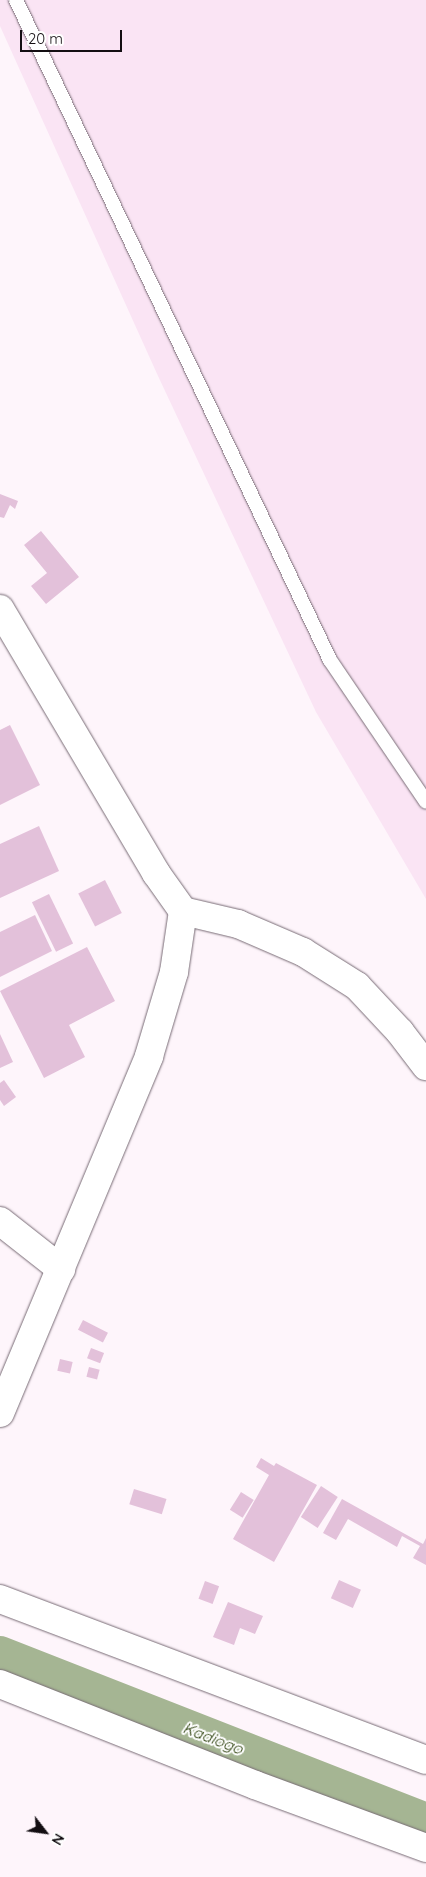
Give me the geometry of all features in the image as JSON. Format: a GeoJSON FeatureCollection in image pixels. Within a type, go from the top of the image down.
{"type":"FeatureCollection","features":[{"type":"Feature","properties":{"kind":"street"},"geometry":{"type":"LineString","coordinates":[[0,609],[156,873],[183,911],[238,924],[303,952],[357,986],[400,1032],[426,1066]]}},
{"type":"Feature","properties":{"kind":"street"},"geometry":{"type":"LineString","coordinates":[[0,1413],[62,1269],[149,1056],[174,972],[183,911]]}},
{"type":"Feature","properties":{"kind":"street"},"geometry":{"type":"LineString","coordinates":[[0,1221],[62,1269]]}},
{"type":"Feature","properties":{"kind":"street"},"geometry":{"type":"LineString","coordinates":[[0,1599],[426,1760]]}},
{"type":"Feature","properties":{"kind":"street"},"geometry":{"type":"LineString","coordinates":[[0,1684],[255,1785],[426,1848]]}},
{"type":"Feature","properties":{"kind":"lane"},"geometry":{"type":"LineString","coordinates":[[16,0],[330,660],[426,802]]}},
{"type":"Feature","properties":{"kind":"shaded area"},"geometry":{"type":"Polygon","coordinates":[[[0,0],[426,0],[426,899],[316,712],[158,376],[0,26],[0,0]]]}},
{"type":"Feature","properties":{"kind":"building"},"geometry":{"type":"Polygon","coordinates":[[[0,494],[18,501],[15,509],[10,505],[4,518],[0,517],[0,494]]]}},
{"type":"Feature","properties":{"kind":"building"},"geometry":{"type":"Polygon","coordinates":[[[41,531],[79,577],[46,604],[31,586],[47,573],[24,545],[41,531]]]}},
{"type":"Feature","properties":{"kind":"building"},"geometry":{"type":"Polygon","coordinates":[[[10,725],[40,785],[0,805],[0,730],[10,725]]]}},
{"type":"Feature","properties":{"kind":"building"},"geometry":{"type":"Polygon","coordinates":[[[39,826],[59,871],[0,898],[0,844],[39,826]]]}},
{"type":"Feature","properties":{"kind":"building"},"geometry":{"type":"Polygon","coordinates":[[[105,880],[122,913],[95,927],[78,894],[105,880]]]}},
{"type":"Feature","properties":{"kind":"building"},"geometry":{"type":"Polygon","coordinates":[[[49,894],[73,943],[56,952],[32,902],[49,894]]]}},
{"type":"Feature","properties":{"kind":"building"},"geometry":{"type":"Polygon","coordinates":[[[35,915],[52,951],[0,977],[0,932],[35,915]]]}},
{"type":"Feature","properties":{"kind":"building"},"geometry":{"type":"Polygon","coordinates":[[[87,947],[115,1001],[69,1025],[85,1057],[44,1078],[0,991],[87,947]]]}},
{"type":"Feature","properties":{"kind":"building"},"geometry":{"type":"Polygon","coordinates":[[[0,1034],[13,1062],[0,1068],[0,1034]]]}},
{"type":"Feature","properties":{"kind":"building"},"geometry":{"type":"Polygon","coordinates":[[[4,1080],[16,1097],[4,1106],[0,1100],[0,1083],[4,1080]]]}},
{"type":"Feature","properties":{"kind":"building"},"geometry":{"type":"Polygon","coordinates":[[[83,1320],[108,1333],[103,1343],[78,1330],[83,1320]]]}},
{"type":"Feature","properties":{"kind":"building"},"geometry":{"type":"Polygon","coordinates":[[[91,1348],[104,1353],[100,1363],[87,1358],[91,1348]]]}},
{"type":"Feature","properties":{"kind":"building"},"geometry":{"type":"Polygon","coordinates":[[[60,1359],[73,1362],[70,1374],[57,1371],[60,1359]]]}},
{"type":"Feature","properties":{"kind":"building"},"geometry":{"type":"Polygon","coordinates":[[[89,1367],[100,1370],[97,1380],[86,1377],[89,1367]]]}},
{"type":"Feature","properties":{"kind":"building"},"geometry":{"type":"Polygon","coordinates":[[[261,1458],[274,1466],[276,1463],[317,1485],[274,1562],[233,1539],[269,1475],[256,1467],[261,1458]]]}},
{"type":"Feature","properties":{"kind":"building"},"geometry":{"type":"Polygon","coordinates":[[[321,1486],[338,1497],[318,1528],[301,1517],[321,1486]]]}},
{"type":"Feature","properties":{"kind":"building"},"geometry":{"type":"Polygon","coordinates":[[[134,1489],[167,1499],[162,1514],[129,1504],[134,1489]]]}},
{"type":"Feature","properties":{"kind":"building"},"geometry":{"type":"Polygon","coordinates":[[[241,1492],[254,1500],[243,1518],[230,1510],[241,1492]]]}},
{"type":"Feature","properties":{"kind":"building"},"geometry":{"type":"Polygon","coordinates":[[[342,1499],[423,1544],[426,1538],[426,1565],[413,1558],[420,1546],[402,1536],[397,1547],[348,1519],[336,1540],[323,1533],[342,1499]]]}},
{"type":"Feature","properties":{"kind":"building"},"geometry":{"type":"Polygon","coordinates":[[[339,1580],[361,1590],[353,1608],[331,1598],[339,1580]]]}},
{"type":"Feature","properties":{"kind":"building"},"geometry":{"type":"Polygon","coordinates":[[[205,1581],[219,1586],[213,1604],[199,1599],[205,1581]]]}},
{"type":"Feature","properties":{"kind":"building"},"geometry":{"type":"Polygon","coordinates":[[[228,1602],[263,1616],[255,1634],[240,1628],[234,1645],[213,1637],[228,1602]]]}},
{"type":"Feature","properties":{"kind":"waterway","name":"Kadiogo"},"geometry":{"type":"LineString","coordinates":[[0,1654],[426,1821]]}}]}
